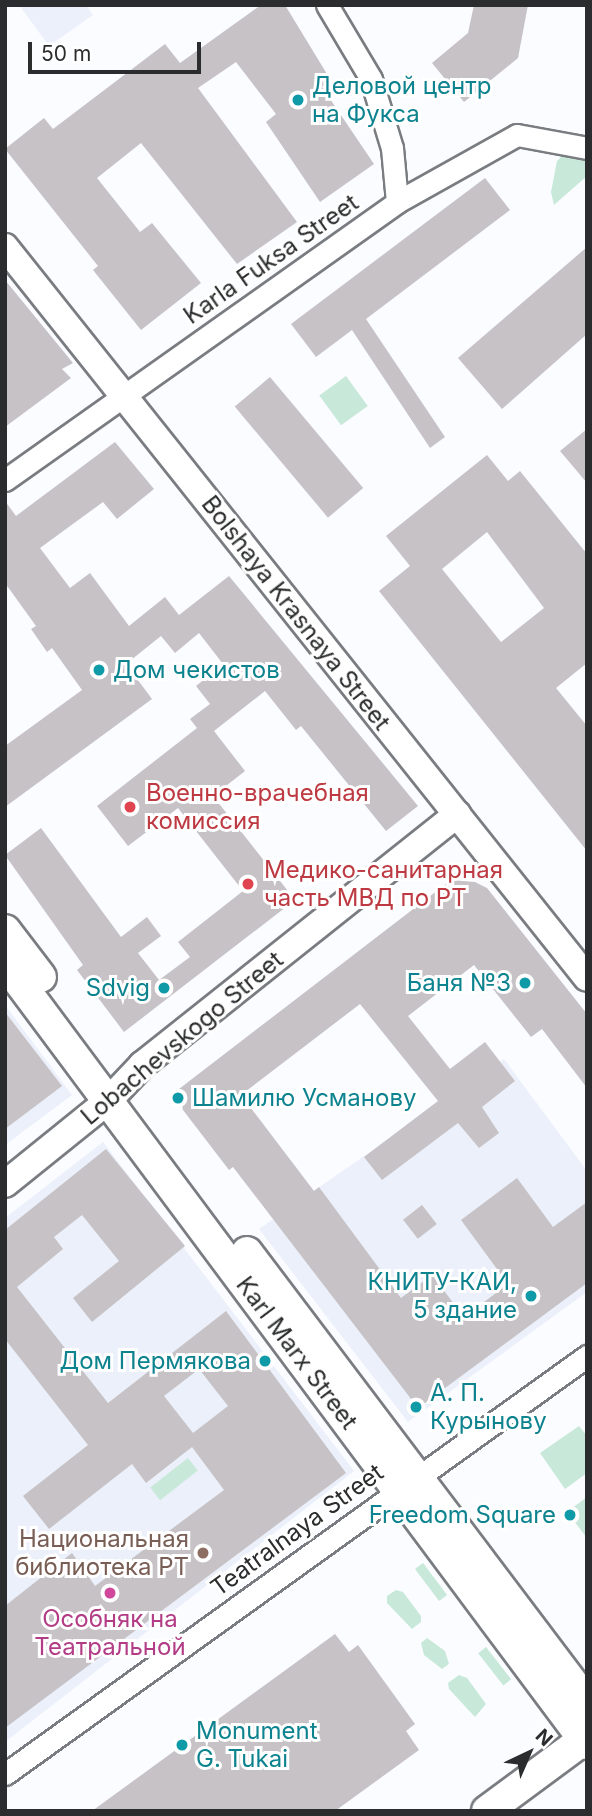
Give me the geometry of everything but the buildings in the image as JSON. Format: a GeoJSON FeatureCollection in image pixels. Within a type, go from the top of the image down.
{"type":"FeatureCollection","features":[{"type":"Feature","properties":{"kind":"main road","name":"Karl Marx Street"},"geometry":{"type":"LineString","coordinates":[[5,930],[115,1092],[408,1483],[586,1741]]}},
{"type":"Feature","properties":{"kind":"main road","name":"Karl Marx Street"},"geometry":{"type":"LineString","coordinates":[[5,963],[115,1092]]}},
{"type":"Feature","properties":{"kind":"main road","name":"Karl Marx Street"},"geometry":{"type":"LineString","coordinates":[[408,1483],[587,1702]]}},
{"type":"Feature","properties":{"kind":"main road"},"geometry":{"type":"LineString","coordinates":[[487,1811],[586,1741]]}},
{"type":"Feature","properties":{"kind":"street"},"geometry":{"type":"LineString","coordinates":[[327,5],[371,79],[392,148],[397,202]]}},
{"type":"Feature","properties":{"kind":"street","name":"Karla Fuksa Street"},"geometry":{"type":"LineString","coordinates":[[5,480],[122,394],[397,202],[517,135],[587,148]]}},
{"type":"Feature","properties":{"kind":"street","name":"Bolshaya Krasnaya Street"},"geometry":{"type":"LineString","coordinates":[[5,247],[587,978]]}},
{"type":"Feature","properties":{"kind":"street","name":"Lobachevskogo Street"},"geometry":{"type":"LineString","coordinates":[[5,1184],[457,814]]}},
{"type":"Feature","properties":{"kind":"street","name":"Teatralnaya Street"},"geometry":{"type":"LineString","coordinates":[[5,1774],[587,1356]]}},
{"type":"Feature","properties":{"kind":"shaded area"},"geometry":{"type":"Polygon","coordinates":[[[19,5],[86,5],[93,15],[49,46],[19,5]]]}},
{"type":"Feature","properties":{"kind":"shaded area"},"geometry":{"type":"Polygon","coordinates":[[[5,1005],[72,1095],[5,1145],[5,1005]]]}},
{"type":"Feature","properties":{"kind":"shaded area"},"geometry":{"type":"Polygon","coordinates":[[[504,1059],[587,1171],[587,1292],[408,1422],[259,1229],[504,1059]]]}},
{"type":"Feature","properties":{"kind":"shaded area"},"geometry":{"type":"Polygon","coordinates":[[[103,1142],[354,1471],[5,1742],[5,1218],[103,1142]]]}},
{"type":"Feature","properties":{"kind":"green space"},"geometry":{"type":"Polygon","coordinates":[[[564,154],[587,155],[587,176],[554,205],[551,192],[557,161],[564,154]]]}},
{"type":"Feature","properties":{"kind":"green space"},"geometry":{"type":"Polygon","coordinates":[[[346,376],[368,406],[341,425],[319,395],[346,376]]]}},
{"type":"Feature","properties":{"kind":"green space"},"geometry":{"type":"Polygon","coordinates":[[[579,1426],[587,1436],[587,1473],[565,1489],[540,1453],[579,1426]]]}},
{"type":"Feature","properties":{"kind":"green space"},"geometry":{"type":"Polygon","coordinates":[[[188,1458],[198,1471],[160,1500],[150,1488],[188,1458]]]}},
{"type":"Feature","properties":{"kind":"green space"},"geometry":{"type":"Polygon","coordinates":[[[587,1497],[587,1538],[567,1512],[587,1497]]]}},
{"type":"Feature","properties":{"kind":"green space"},"geometry":{"type":"Polygon","coordinates":[[[423,1563],[447,1595],[439,1601],[415,1569],[423,1563]]]}},
{"type":"Feature","properties":{"kind":"green space"},"geometry":{"type":"Polygon","coordinates":[[[396,1590],[403,1592],[421,1616],[421,1622],[412,1629],[387,1603],[387,1596],[396,1590]]]}},
{"type":"Feature","properties":{"kind":"green space"},"geometry":{"type":"Polygon","coordinates":[[[427,1638],[445,1651],[449,1664],[442,1669],[424,1655],[421,1643],[427,1638]]]}},
{"type":"Feature","properties":{"kind":"green space"},"geometry":{"type":"Polygon","coordinates":[[[486,1647],[511,1679],[503,1685],[478,1653],[486,1647]]]}},
{"type":"Feature","properties":{"kind":"green space"},"geometry":{"type":"Polygon","coordinates":[[[459,1675],[467,1678],[486,1704],[475,1717],[449,1689],[448,1683],[459,1675]]]}},
{"type":"Feature","properties":{"kind":"place","name":"Деловой центр на Фукса"},"geometry":{"type":"Point","coordinates":[298,100]}},
{"type":"Feature","properties":{"kind":"place","name":"Дом чекистов"},"geometry":{"type":"Point","coordinates":[99,670]}},
{"type":"Feature","properties":{"kind":"place","name":"Военно-врачебная комиссия"},"geometry":{"type":"Point","coordinates":[130,807]}},
{"type":"Feature","properties":{"kind":"place","name":"Медико-санитарная часть МВД по РТ"},"geometry":{"type":"Point","coordinates":[248,884]}},
{"type":"Feature","properties":{"kind":"place","name":"Баня №3"},"geometry":{"type":"Point","coordinates":[525,983]}},
{"type":"Feature","properties":{"kind":"place","name":"Sdvig"},"geometry":{"type":"Point","coordinates":[164,988]}},
{"type":"Feature","properties":{"kind":"place","name":"Шамилю Усманову"},"geometry":{"type":"Point","coordinates":[178,1098]}},
{"type":"Feature","properties":{"kind":"place","name":"КНИТУ-КАИ, 5 здание"},"geometry":{"type":"Point","coordinates":[531,1296]}},
{"type":"Feature","properties":{"kind":"place","name":"Дом Пермякова"},"geometry":{"type":"Point","coordinates":[265,1361]}},
{"type":"Feature","properties":{"kind":"place","name":"А. П. Курынову"},"geometry":{"type":"Point","coordinates":[416,1407]}},
{"type":"Feature","properties":{"kind":"place","name":"Freedom Square"},"geometry":{"type":"Point","coordinates":[570,1515]}},
{"type":"Feature","properties":{"kind":"place","name":"Национальная библиотека РТ"},"geometry":{"type":"Point","coordinates":[203,1553]}},
{"type":"Feature","properties":{"kind":"place","name":"Особняк на Театральной"},"geometry":{"type":"Point","coordinates":[110,1593]}},
{"type":"Feature","properties":{"kind":"place","name":"Monument G. Tukai"},"geometry":{"type":"Point","coordinates":[182,1745]}}]}
